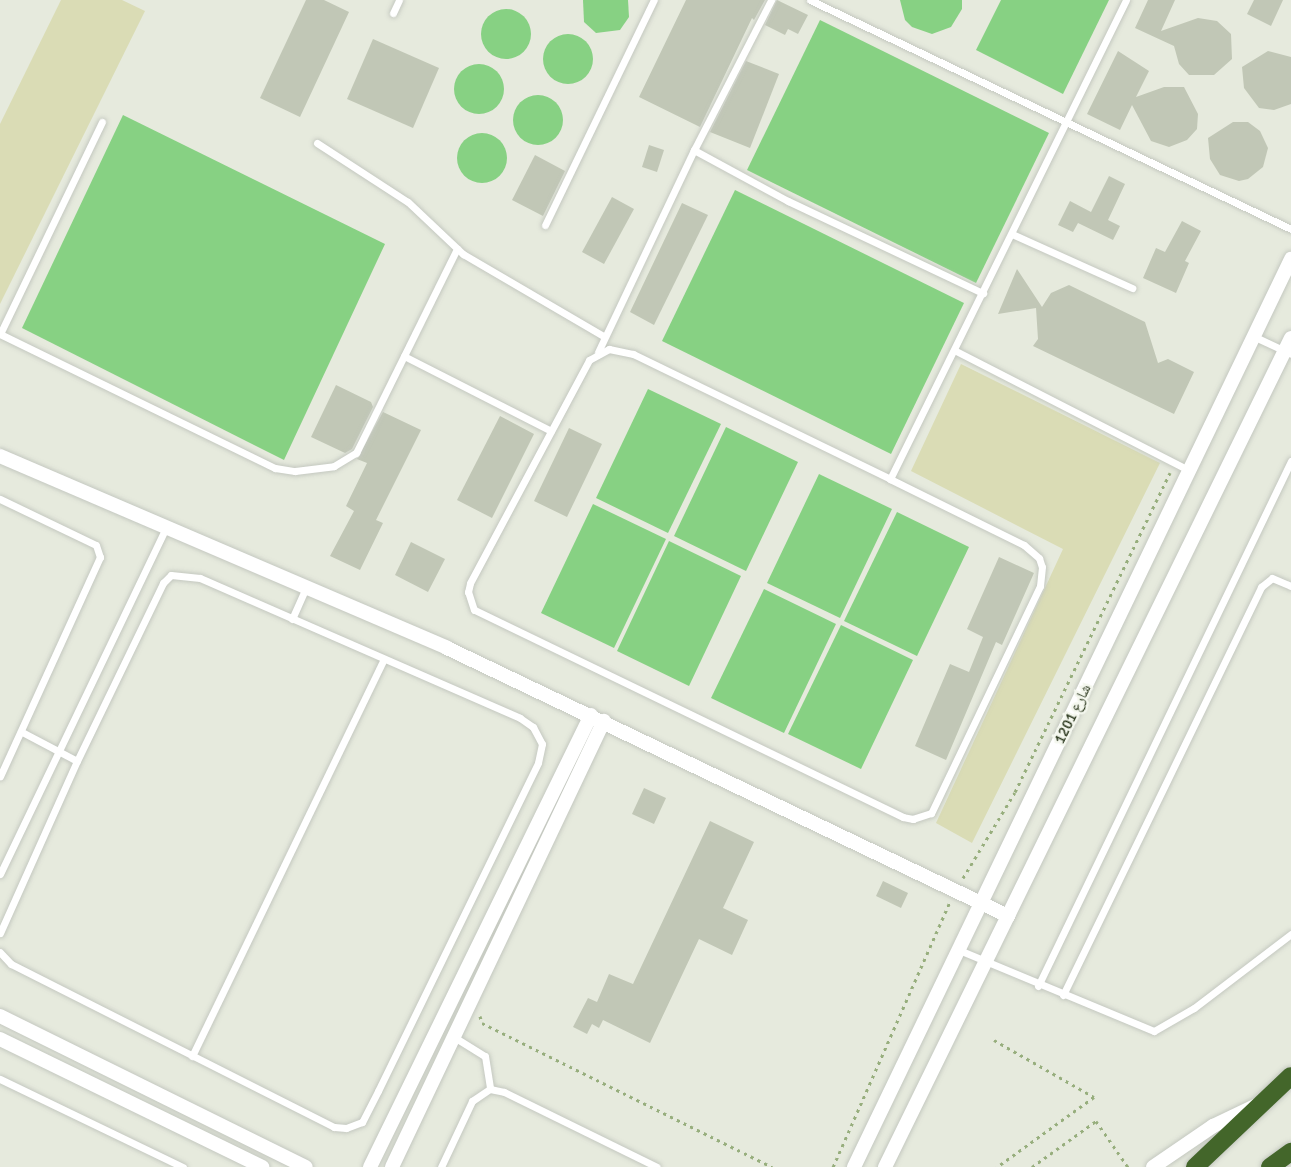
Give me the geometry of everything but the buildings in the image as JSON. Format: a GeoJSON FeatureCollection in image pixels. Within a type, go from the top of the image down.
{"type":"FeatureCollection","features":[{"type":"Feature","properties":{"kind":"highway"},"geometry":{"type":"LineString","coordinates":[[1195,1167],[1291,1076]]}},
{"type":"Feature","properties":{"kind":"highway"},"geometry":{"type":"LineString","coordinates":[[1270,1167],[1291,1152]]}},
{"type":"Feature","properties":{"kind":"street","name":"شارع 1201"},"geometry":{"type":"LineString","coordinates":[[854,1167],[1291,259]]}},
{"type":"Feature","properties":{"kind":"street","name":"شارع 1201"},"geometry":{"type":"LineString","coordinates":[[885,1167],[1288,353],[1291,338]]}},
{"type":"Feature","properties":{"kind":"street"},"geometry":{"type":"LineString","coordinates":[[0,456],[306,588],[591,715],[1008,916]]}},
{"type":"Feature","properties":{"kind":"street"},"geometry":{"type":"LineString","coordinates":[[370,1167],[591,715]]}},
{"type":"Feature","properties":{"kind":"street"},"geometry":{"type":"LineString","coordinates":[[392,1167],[604,721]]}},
{"type":"Feature","properties":{"kind":"street"},"geometry":{"type":"LineString","coordinates":[[0,1016],[306,1167]]}},
{"type":"Feature","properties":{"kind":"street"},"geometry":{"type":"LineString","coordinates":[[0,1040],[262,1167]]}},
{"type":"Feature","properties":{"kind":"street"},"geometry":{"type":"LineString","coordinates":[[1153,1167],[1213,1126],[1262,1103]]}},
{"type":"Feature","properties":{"kind":"lane"},"geometry":{"type":"LineString","coordinates":[[393,13],[399,0]]}},
{"type":"Feature","properties":{"kind":"lane"},"geometry":{"type":"LineString","coordinates":[[545,225],[654,0]]}},
{"type":"Feature","properties":{"kind":"lane"},"geometry":{"type":"LineString","coordinates":[[598,352],[609,349],[633,354],[1033,550],[1042,567],[1040,586],[937,806],[922,818],[913,819],[474,610],[468,592],[470,583],[589,360],[598,352],[694,150],[771,0]]}},
{"type":"Feature","properties":{"kind":"lane"},"geometry":{"type":"LineString","coordinates":[[810,0],[1291,229]]}},
{"type":"Feature","properties":{"kind":"lane"},"geometry":{"type":"LineString","coordinates":[[890,479],[956,351],[1126,0]]}},
{"type":"Feature","properties":{"kind":"lane"},"geometry":{"type":"LineString","coordinates":[[102,122],[0,334],[266,464],[295,471],[334,466],[356,453],[457,249]]}},
{"type":"Feature","properties":{"kind":"lane"},"geometry":{"type":"LineString","coordinates":[[317,143],[408,202],[457,249],[605,337]]}},
{"type":"Feature","properties":{"kind":"lane"},"geometry":{"type":"LineString","coordinates":[[694,150],[788,201],[983,293]]}},
{"type":"Feature","properties":{"kind":"lane"},"geometry":{"type":"LineString","coordinates":[[1012,234],[1132,288]]}},
{"type":"Feature","properties":{"kind":"lane"},"geometry":{"type":"LineString","coordinates":[[1255,337],[1288,353]]}},
{"type":"Feature","properties":{"kind":"lane"},"geometry":{"type":"LineString","coordinates":[[956,351],[1190,471]]}},
{"type":"Feature","properties":{"kind":"lane"},"geometry":{"type":"LineString","coordinates":[[404,356],[551,431]]}},
{"type":"Feature","properties":{"kind":"lane"},"geometry":{"type":"LineString","coordinates":[[1038,986],[1291,461]]}},
{"type":"Feature","properties":{"kind":"lane"},"geometry":{"type":"LineString","coordinates":[[0,499],[96,544],[100,557],[0,776]]}},
{"type":"Feature","properties":{"kind":"lane"},"geometry":{"type":"LineString","coordinates":[[0,874],[166,528]]}},
{"type":"Feature","properties":{"kind":"lane"},"geometry":{"type":"LineString","coordinates":[[0,933],[77,761],[163,583],[171,575],[200,578],[526,723],[542,744],[538,763],[362,1122],[346,1128],[334,1127],[11,964],[0,952]]}},
{"type":"Feature","properties":{"kind":"lane"},"geometry":{"type":"LineString","coordinates":[[1063,995],[1261,587],[1272,578],[1291,586]]}},
{"type":"Feature","properties":{"kind":"lane"},"geometry":{"type":"LineString","coordinates":[[292,619],[306,588]]}},
{"type":"Feature","properties":{"kind":"lane"},"geometry":{"type":"LineString","coordinates":[[192,1056],[384,659]]}},
{"type":"Feature","properties":{"kind":"lane"},"geometry":{"type":"LineString","coordinates":[[22,732],[77,761]]}},
{"type":"Feature","properties":{"kind":"lane"},"geometry":{"type":"LineString","coordinates":[[959,951],[1145,1031],[1162,1029],[1291,934]]}},
{"type":"Feature","properties":{"kind":"lane"},"geometry":{"type":"LineString","coordinates":[[454,1037],[485,1056],[490,1089]]}},
{"type":"Feature","properties":{"kind":"lane"},"geometry":{"type":"LineString","coordinates":[[0,1079],[183,1167]]}},
{"type":"Feature","properties":{"kind":"lane"},"geometry":{"type":"LineString","coordinates":[[441,1167],[472,1101],[490,1089],[504,1092],[657,1167]]}},
{"type":"Feature","properties":{"kind":"path"},"geometry":{"type":"LineString","coordinates":[[833,1167],[955,891],[1015,792],[1174,463]]}},
{"type":"Feature","properties":{"kind":"path"},"geometry":{"type":"LineString","coordinates":[[483,1006],[480,1015],[482,1023],[772,1167]]}},
{"type":"Feature","properties":{"kind":"path"},"geometry":{"type":"LineString","coordinates":[[994,1040],[1094,1097],[997,1167]]}},
{"type":"Feature","properties":{"kind":"path"},"geometry":{"type":"LineString","coordinates":[[1032,1167],[1096,1121],[1128,1167]]}},
{"type":"Feature","properties":{"kind":"shaded area"},"geometry":{"type":"Polygon","coordinates":[[[61,0],[122,0],[145,11],[0,304],[0,124],[61,0]]]}},
{"type":"Feature","properties":{"kind":"shaded area"},"geometry":{"type":"Polygon","coordinates":[[[583,0],[628,0],[629,17],[620,30],[596,33],[584,22],[583,0]]]}},
{"type":"Feature","properties":{"kind":"shaded area"},"geometry":{"type":"Polygon","coordinates":[[[900,0],[962,0],[962,9],[951,27],[932,34],[912,27],[905,20],[900,0]]]}},
{"type":"Feature","properties":{"kind":"shaded area"},"geometry":{"type":"Polygon","coordinates":[[[1001,0],[1109,0],[1063,94],[976,50],[1001,0]]]}},
{"type":"Feature","properties":{"kind":"shaded area"},"geometry":{"type":"Polygon","coordinates":[[[506,9],[515,11],[526,20],[531,34],[529,43],[520,54],[506,59],[497,57],[486,48],[481,34],[483,25],[492,14],[506,9]]]}},
{"type":"Feature","properties":{"kind":"shaded area"},"geometry":{"type":"Polygon","coordinates":[[[820,20],[1049,133],[976,283],[747,170],[820,20]]]}},
{"type":"Feature","properties":{"kind":"shaded area"},"geometry":{"type":"Polygon","coordinates":[[[568,34],[577,36],[588,45],[593,59],[591,68],[582,79],[568,84],[559,82],[548,73],[543,59],[545,50],[554,39],[568,34]]]}},
{"type":"Feature","properties":{"kind":"shaded area"},"geometry":{"type":"Polygon","coordinates":[[[479,64],[488,66],[499,75],[504,89],[502,98],[493,109],[479,114],[470,112],[459,103],[454,89],[456,80],[465,69],[479,64]]]}},
{"type":"Feature","properties":{"kind":"shaded area"},"geometry":{"type":"Polygon","coordinates":[[[538,95],[547,97],[558,106],[563,120],[561,129],[552,140],[538,145],[529,143],[518,134],[513,120],[515,111],[524,100],[538,95]]]}},
{"type":"Feature","properties":{"kind":"shaded area"},"geometry":{"type":"Polygon","coordinates":[[[123,115],[385,244],[284,460],[22,328],[123,115]]]}},
{"type":"Feature","properties":{"kind":"shaded area"},"geometry":{"type":"Polygon","coordinates":[[[482,133],[491,135],[502,144],[507,158],[505,167],[496,178],[482,183],[473,181],[462,172],[457,158],[459,149],[468,138],[482,133]]]}},
{"type":"Feature","properties":{"kind":"shaded area"},"geometry":{"type":"Polygon","coordinates":[[[735,190],[964,303],[891,454],[662,341],[735,190]]]}},
{"type":"Feature","properties":{"kind":"shaded area"},"geometry":{"type":"Polygon","coordinates":[[[961,364],[1160,463],[972,843],[936,823],[1063,549],[911,471],[961,364]]]}},
{"type":"Feature","properties":{"kind":"shaded area"},"geometry":{"type":"Polygon","coordinates":[[[648,389],[721,424],[668,533],[596,498],[648,389]]]}},
{"type":"Feature","properties":{"kind":"shaded area"},"geometry":{"type":"Polygon","coordinates":[[[726,427],[798,462],[746,571],[674,536],[726,427]]]}},
{"type":"Feature","properties":{"kind":"shaded area"},"geometry":{"type":"Polygon","coordinates":[[[819,474],[892,509],[840,618],[767,583],[819,474]]]}},
{"type":"Feature","properties":{"kind":"shaded area"},"geometry":{"type":"Polygon","coordinates":[[[593,504],[666,539],[614,648],[541,613],[593,504]]]}},
{"type":"Feature","properties":{"kind":"shaded area"},"geometry":{"type":"Polygon","coordinates":[[[897,512],[969,547],[917,656],[844,621],[897,512]]]}},
{"type":"Feature","properties":{"kind":"shaded area"},"geometry":{"type":"Polygon","coordinates":[[[669,541],[741,576],[689,686],[617,651],[669,541]]]}},
{"type":"Feature","properties":{"kind":"shaded area"},"geometry":{"type":"Polygon","coordinates":[[[764,589],[836,624],[784,733],[711,698],[764,589]]]}},
{"type":"Feature","properties":{"kind":"shaded area"},"geometry":{"type":"Polygon","coordinates":[[[841,625],[913,660],[861,769],[788,734],[841,625]]]}}]}
